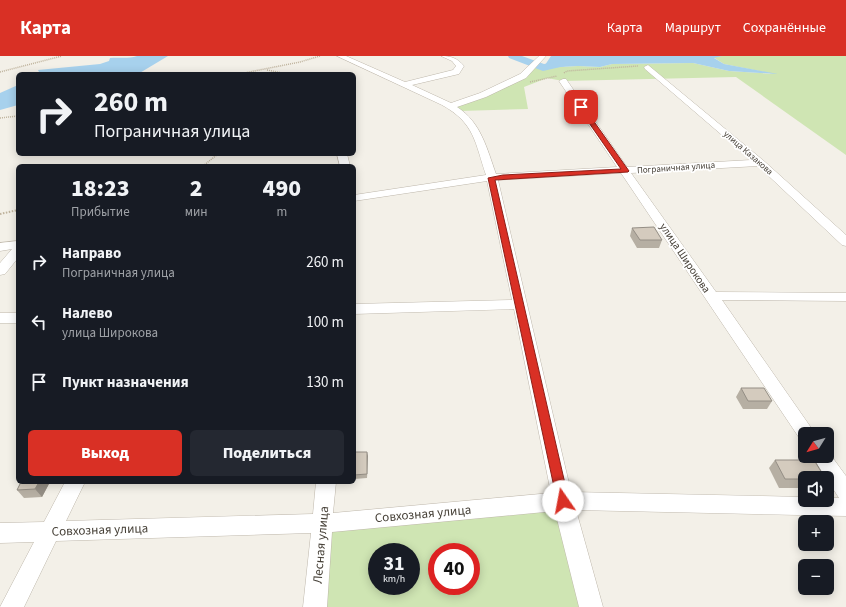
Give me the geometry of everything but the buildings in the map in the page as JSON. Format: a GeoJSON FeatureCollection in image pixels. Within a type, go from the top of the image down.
{"type":"FeatureCollection","features":[{"type":"Feature","properties":{"kind":"street"},"geometry":{"type":"LineString","coordinates":[[340,56],[451,106],[460,111],[475,131],[492,178],[563,501],[591,607]]}},
{"type":"Feature","properties":{"kind":"street"},"geometry":{"type":"LineString","coordinates":[[404,85],[456,72],[460,66],[454,60],[444,56]]}},
{"type":"Feature","properties":{"kind":"street"},"geometry":{"type":"LineString","coordinates":[[451,106],[483,95],[523,76],[543,56]]}},
{"type":"Feature","properties":{"kind":"street","name":"улица Казакова"},"geometry":{"type":"LineString","coordinates":[[648,67],[760,163],[846,242]]}},
{"type":"Feature","properties":{"kind":"street","name":"улица Широкова"},"geometry":{"type":"LineString","coordinates":[[563,81],[801,427]]}},
{"type":"Feature","properties":{"kind":"street","name":"Пограничная улица"},"geometry":{"type":"LineString","coordinates":[[356,198],[503,176],[626,171],[760,163]]}},
{"type":"Feature","properties":{"kind":"street"},"geometry":{"type":"LineString","coordinates":[[0,247],[16,245]]}},
{"type":"Feature","properties":{"kind":"street"},"geometry":{"type":"LineString","coordinates":[[0,271],[16,252]]}},
{"type":"Feature","properties":{"kind":"street"},"geometry":{"type":"LineString","coordinates":[[711,296],[846,297]]}},
{"type":"Feature","properties":{"kind":"street"},"geometry":{"type":"LineString","coordinates":[[356,309],[520,304]]}},
{"type":"Feature","properties":{"kind":"street"},"geometry":{"type":"LineString","coordinates":[[0,318],[16,318]]}},
{"type":"Feature","properties":{"kind":"street"},"geometry":{"type":"LineString","coordinates":[[826,463],[846,492]]}},
{"type":"Feature","properties":{"kind":"street"},"geometry":{"type":"LineString","coordinates":[[12,607],[74,484]]}},
{"type":"Feature","properties":{"kind":"street","name":"Лесная улица"},"geometry":{"type":"LineString","coordinates":[[315,607],[326,484]]}},
{"type":"Feature","properties":{"kind":"street","name":"Совхозная улица"},"geometry":{"type":"LineString","coordinates":[[0,533],[323,523],[563,501],[846,507]]}},
{"type":"Feature","properties":{"kind":"path"},"geometry":{"type":"LineString","coordinates":[[0,72],[62,56]]}},
{"type":"Feature","properties":{"kind":"path"},"geometry":{"type":"LineString","coordinates":[[249,72],[300,62],[320,56]]}},
{"type":"Feature","properties":{"kind":"path"},"geometry":{"type":"LineString","coordinates":[[509,83],[532,82],[561,75],[566,71],[627,66],[648,67]]}},
{"type":"Feature","properties":{"kind":"path"},"geometry":{"type":"LineString","coordinates":[[264,69],[278,72]]}},
{"type":"Feature","properties":{"kind":"path"},"geometry":{"type":"LineString","coordinates":[[0,118],[16,116]]}},
{"type":"Feature","properties":{"kind":"path"},"geometry":{"type":"LineString","coordinates":[[206,164],[216,156]]}},
{"type":"Feature","properties":{"kind":"path"},"geometry":{"type":"LineString","coordinates":[[0,214],[16,210]]}},
{"type":"Feature","properties":{"kind":"green space"},"geometry":{"type":"Polygon","coordinates":[[[846,56],[846,155],[736,77],[563,81],[547,78],[524,87],[528,109],[460,111],[451,106],[523,76],[534,65],[543,68],[578,66],[600,67],[612,64],[693,63],[729,71],[774,74],[724,64],[713,57],[846,56]]]}},
{"type":"Feature","properties":{"kind":"green space"},"geometry":{"type":"Polygon","coordinates":[[[563,501],[591,607],[315,607],[323,523],[563,501]]]}},
{"type":"Feature","properties":{"kind":"water"},"geometry":{"type":"Polygon","coordinates":[[[168,56],[141,72],[39,72],[38,70],[100,64],[109,61],[110,58],[168,56]]]}},
{"type":"Feature","properties":{"kind":"water"},"geometry":{"type":"Polygon","coordinates":[[[551,56],[722,56],[714,58],[724,64],[778,74],[729,71],[693,63],[612,64],[600,67],[578,66],[543,68],[551,56]]]}},
{"type":"Feature","properties":{"kind":"water"},"geometry":{"type":"Polygon","coordinates":[[[16,86],[16,106],[0,110],[0,93],[16,86]]]}},
{"type":"Feature","properties":{"kind":"waterway"},"geometry":{"type":"LineString","coordinates":[[513,56],[543,68],[574,61]]}},
{"type":"Feature","properties":{"kind":"route"},"geometry":{"type":"LineString","coordinates":[[563,501],[492,178],[503,176],[626,171],[581,107]]}}]}
